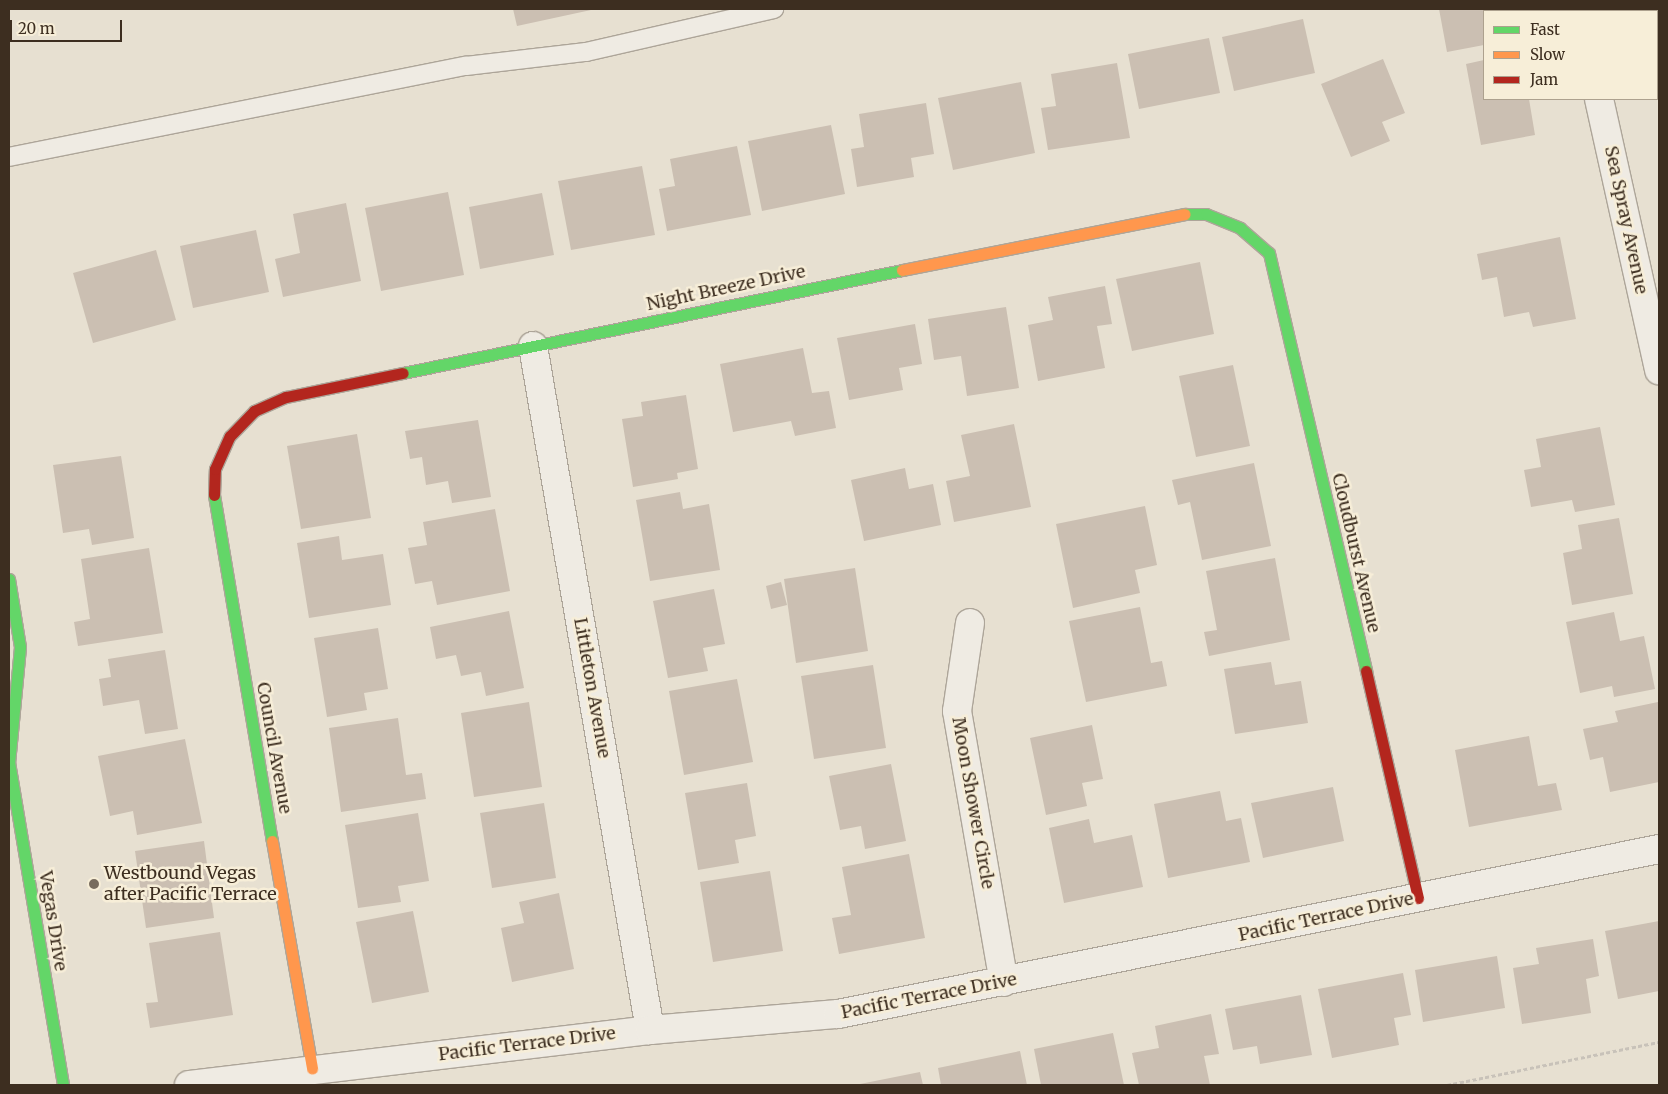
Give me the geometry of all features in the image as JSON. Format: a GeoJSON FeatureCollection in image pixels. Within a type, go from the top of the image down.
{"type":"FeatureCollection","features":[{"type":"Feature","properties":{"kind":"street","name":"Sea Spray Avenue"},"geometry":{"type":"LineString","coordinates":[[1599,100],[1659,370]]}},
{"type":"Feature","properties":{"kind":"street","name":"Night Breeze Drive"},"geometry":{"type":"LineString","coordinates":[[230,436],[254,411],[286,397],[1172,214],[1206,214],[1240,228]]}},
{"type":"Feature","properties":{"kind":"street","name":"Cloudburst Avenue"},"geometry":{"type":"LineString","coordinates":[[1240,228],[1269,253],[1418,898]]}},
{"type":"Feature","properties":{"kind":"street","name":"Littleton Avenue"},"geometry":{"type":"LineString","coordinates":[[533,346],[650,1030]]}},
{"type":"Feature","properties":{"kind":"street","name":"Council Avenue"},"geometry":{"type":"LineString","coordinates":[[230,436],[215,468],[214,504],[312,1069]]}},
{"type":"Feature","properties":{"kind":"street","name":"Vegas Drive"},"geometry":{"type":"LineString","coordinates":[[9,579],[20,647],[9,762],[63,1085]]}},
{"type":"Feature","properties":{"kind":"street","name":"Moon Shower Circle"},"geometry":{"type":"LineString","coordinates":[[970,623],[957,712],[1004,982]]}},
{"type":"Feature","properties":{"kind":"street","name":"Pacific Terrace Drive"},"geometry":{"type":"LineString","coordinates":[[189,1085],[650,1030],[838,1014],[1659,849]]}},
{"type":"Feature","properties":{"kind":"lane"},"geometry":{"type":"LineString","coordinates":[[9,157],[466,66],[586,52],[774,9]]}},
{"type":"Feature","properties":{"kind":"path"},"geometry":{"type":"LineString","coordinates":[[1447,1085],[1659,1042]]}},
{"type":"Feature","properties":{"kind":"building"},"geometry":{"type":"Polygon","coordinates":[[[513,9],[590,9],[591,10],[517,26],[513,9]]]}},
{"type":"Feature","properties":{"kind":"building"},"geometry":{"type":"Polygon","coordinates":[[[1439,9],[1510,9],[1483,10],[1483,45],[1447,52],[1439,9]]]}},
{"type":"Feature","properties":{"kind":"building"},"geometry":{"type":"Polygon","coordinates":[[[1303,19],[1315,73],[1234,91],[1222,37],[1303,19]]]}},
{"type":"Feature","properties":{"kind":"building"},"geometry":{"type":"Polygon","coordinates":[[[1209,38],[1220,93],[1139,109],[1128,54],[1209,38]]]}},
{"type":"Feature","properties":{"kind":"building"},"geometry":{"type":"Polygon","coordinates":[[[1383,59],[1405,113],[1382,122],[1390,141],[1351,157],[1321,84],[1383,59]]]}},
{"type":"Feature","properties":{"kind":"building"},"geometry":{"type":"Polygon","coordinates":[[[1483,60],[1483,100],[1529,100],[1535,135],[1481,145],[1466,64],[1483,60]]]}},
{"type":"Feature","properties":{"kind":"building"},"geometry":{"type":"Polygon","coordinates":[[[1117,63],[1130,138],[1048,150],[1041,108],[1056,106],[1051,74],[1117,63]]]}},
{"type":"Feature","properties":{"kind":"building"},"geometry":{"type":"Polygon","coordinates":[[[1021,82],[1035,153],[953,170],[938,98],[1021,82]]]}},
{"type":"Feature","properties":{"kind":"building"},"geometry":{"type":"Polygon","coordinates":[[[926,103],[934,154],[911,158],[914,177],[857,187],[851,149],[864,147],[859,114],[926,103]]]}},
{"type":"Feature","properties":{"kind":"building"},"geometry":{"type":"Polygon","coordinates":[[[831,125],[845,194],[762,211],[748,141],[831,125]]]}},
{"type":"Feature","properties":{"kind":"building"},"geometry":{"type":"Polygon","coordinates":[[[737,146],[751,215],[667,231],[659,189],[675,186],[670,159],[737,146]]]}},
{"type":"Feature","properties":{"kind":"building"},"geometry":{"type":"Polygon","coordinates":[[[642,166],[655,235],[571,250],[558,181],[642,166]]]}},
{"type":"Feature","properties":{"kind":"building"},"geometry":{"type":"Polygon","coordinates":[[[448,192],[464,275],[381,291],[365,208],[448,192]]]}},
{"type":"Feature","properties":{"kind":"building"},"geometry":{"type":"Polygon","coordinates":[[[542,193],[554,255],[480,269],[469,207],[542,193]]]}},
{"type":"Feature","properties":{"kind":"building"},"geometry":{"type":"Polygon","coordinates":[[[346,203],[361,281],[283,297],[275,259],[300,253],[293,214],[346,203]]]}},
{"type":"Feature","properties":{"kind":"building"},"geometry":{"type":"Polygon","coordinates":[[[256,230],[269,292],[193,308],[180,246],[256,230]]]}},
{"type":"Feature","properties":{"kind":"building"},"geometry":{"type":"Polygon","coordinates":[[[1560,237],[1576,319],[1533,327],[1529,312],[1504,317],[1497,277],[1482,280],[1477,254],[1560,237]]]}},
{"type":"Feature","properties":{"kind":"building"},"geometry":{"type":"Polygon","coordinates":[[[156,250],[176,320],[93,343],[73,273],[156,250]]]}},
{"type":"Feature","properties":{"kind":"building"},"geometry":{"type":"Polygon","coordinates":[[[1200,262],[1214,334],[1132,351],[1116,279],[1200,262]]]}},
{"type":"Feature","properties":{"kind":"building"},"geometry":{"type":"Polygon","coordinates":[[[1105,286],[1112,324],[1097,326],[1105,368],[1038,381],[1028,325],[1053,320],[1048,297],[1105,286]]]}},
{"type":"Feature","properties":{"kind":"building"},"geometry":{"type":"Polygon","coordinates":[[[1006,307],[1019,388],[967,396],[961,356],[934,360],[928,319],[1006,307]]]}},
{"type":"Feature","properties":{"kind":"building"},"geometry":{"type":"Polygon","coordinates":[[[915,324],[922,364],[899,368],[903,390],[849,400],[837,338],[915,324]]]}},
{"type":"Feature","properties":{"kind":"building"},"geometry":{"type":"Polygon","coordinates":[[[803,348],[812,393],[829,391],[836,428],[795,436],[791,421],[733,432],[720,364],[803,348]]]}},
{"type":"Feature","properties":{"kind":"building"},"geometry":{"type":"Polygon","coordinates":[[[1233,365],[1250,446],[1196,457],[1179,376],[1233,365]]]}},
{"type":"Feature","properties":{"kind":"building"},"geometry":{"type":"Polygon","coordinates":[[[686,395],[698,469],[677,473],[678,479],[633,487],[622,419],[643,416],[641,402],[686,395]]]}},
{"type":"Feature","properties":{"kind":"building"},"geometry":{"type":"Polygon","coordinates":[[[478,420],[491,497],[452,503],[448,481],[426,485],[422,457],[410,459],[405,431],[478,420]]]}},
{"type":"Feature","properties":{"kind":"building"},"geometry":{"type":"Polygon","coordinates":[[[1014,424],[1031,507],[954,522],[946,481],[970,476],[961,435],[1014,424]]]}},
{"type":"Feature","properties":{"kind":"building"},"geometry":{"type":"Polygon","coordinates":[[[1600,427],[1615,505],[1575,512],[1572,500],[1531,507],[1524,470],[1541,467],[1536,439],[1600,427]]]}},
{"type":"Feature","properties":{"kind":"building"},"geometry":{"type":"Polygon","coordinates":[[[357,434],[371,518],[301,529],[287,446],[357,434]]]}},
{"type":"Feature","properties":{"kind":"building"},"geometry":{"type":"Polygon","coordinates":[[[121,456],[134,538],[92,545],[89,529],[63,533],[53,465],[121,456]]]}},
{"type":"Feature","properties":{"kind":"building"},"geometry":{"type":"Polygon","coordinates":[[[1254,463],[1271,546],[1202,560],[1190,502],[1178,505],[1172,480],[1254,463]]]}},
{"type":"Feature","properties":{"kind":"building"},"geometry":{"type":"Polygon","coordinates":[[[905,468],[909,489],[933,484],[941,525],[864,541],[851,480],[905,468]]]}},
{"type":"Feature","properties":{"kind":"building"},"geometry":{"type":"Polygon","coordinates":[[[680,492],[683,509],[709,504],[720,570],[650,581],[636,500],[680,492]]]}},
{"type":"Feature","properties":{"kind":"building"},"geometry":{"type":"Polygon","coordinates":[[[1145,506],[1157,565],[1135,570],[1140,593],[1073,608],[1056,524],[1145,506]]]}},
{"type":"Feature","properties":{"kind":"building"},"geometry":{"type":"Polygon","coordinates":[[[495,509],[510,591],[437,605],[432,581],[415,584],[408,548],[427,545],[423,522],[495,509]]]}},
{"type":"Feature","properties":{"kind":"building"},"geometry":{"type":"Polygon","coordinates":[[[1619,518],[1633,594],[1572,605],[1563,553],[1582,549],[1578,525],[1619,518]]]}},
{"type":"Feature","properties":{"kind":"building"},"geometry":{"type":"Polygon","coordinates":[[[339,536],[342,560],[383,554],[391,605],[309,618],[297,543],[339,536]]]}},
{"type":"Feature","properties":{"kind":"building"},"geometry":{"type":"Polygon","coordinates":[[[149,548],[163,633],[78,646],[74,622],[90,619],[81,559],[149,548]]]}},
{"type":"Feature","properties":{"kind":"building"},"geometry":{"type":"Polygon","coordinates":[[[1275,558],[1290,640],[1209,656],[1204,632],[1217,630],[1206,571],[1275,558]]]}},
{"type":"Feature","properties":{"kind":"building"},"geometry":{"type":"Polygon","coordinates":[[[855,568],[868,651],[796,663],[784,579],[855,568]]]}},
{"type":"Feature","properties":{"kind":"building"},"geometry":{"type":"Polygon","coordinates":[[[781,582],[787,605],[771,609],[766,586],[781,582]]]}},
{"type":"Feature","properties":{"kind":"building"},"geometry":{"type":"Polygon","coordinates":[[[714,589],[725,644],[703,648],[708,671],[668,678],[653,601],[714,589]]]}},
{"type":"Feature","properties":{"kind":"building"},"geometry":{"type":"Polygon","coordinates":[[[1140,607],[1151,663],[1162,661],[1167,686],[1086,702],[1069,621],[1140,607]]]}},
{"type":"Feature","properties":{"kind":"building"},"geometry":{"type":"Polygon","coordinates":[[[509,611],[524,688],[486,696],[481,672],[461,676],[456,655],[436,659],[430,627],[509,611]]]}},
{"type":"Feature","properties":{"kind":"building"},"geometry":{"type":"Polygon","coordinates":[[[1614,612],[1620,641],[1644,636],[1655,689],[1614,697],[1612,686],[1580,693],[1566,622],[1614,612]]]}},
{"type":"Feature","properties":{"kind":"building"},"geometry":{"type":"Polygon","coordinates":[[[378,628],[388,689],[364,693],[367,710],[327,717],[314,638],[378,628]]]}},
{"type":"Feature","properties":{"kind":"building"},"geometry":{"type":"Polygon","coordinates":[[[165,650],[178,729],[145,734],[139,700],[103,706],[99,679],[111,677],[108,659],[165,650]]]}},
{"type":"Feature","properties":{"kind":"building"},"geometry":{"type":"Polygon","coordinates":[[[1271,662],[1275,685],[1301,681],[1308,723],[1235,734],[1224,669],[1271,662]]]}},
{"type":"Feature","properties":{"kind":"building"},"geometry":{"type":"Polygon","coordinates":[[[873,665],[886,748],[814,759],[801,676],[873,665]]]}},
{"type":"Feature","properties":{"kind":"building"},"geometry":{"type":"Polygon","coordinates":[[[737,679],[753,762],[684,775],[669,691],[737,679]]]}},
{"type":"Feature","properties":{"kind":"building"},"geometry":{"type":"Polygon","coordinates":[[[529,702],[542,787],[474,797],[461,713],[529,702]]]}},
{"type":"Feature","properties":{"kind":"building"},"geometry":{"type":"Polygon","coordinates":[[[1658,702],[1659,782],[1610,792],[1603,757],[1590,760],[1583,729],[1618,722],[1615,711],[1658,702]]]}},
{"type":"Feature","properties":{"kind":"building"},"geometry":{"type":"Polygon","coordinates":[[[398,718],[406,775],[422,773],[426,799],[341,812],[329,728],[398,718]]]}},
{"type":"Feature","properties":{"kind":"building"},"geometry":{"type":"Polygon","coordinates":[[[1092,725],[1103,779],[1082,783],[1087,806],[1046,815],[1030,738],[1092,725]]]}},
{"type":"Feature","properties":{"kind":"building"},"geometry":{"type":"Polygon","coordinates":[[[1529,736],[1538,786],[1556,783],[1562,810],[1469,827],[1455,750],[1529,736]]]}},
{"type":"Feature","properties":{"kind":"building"},"geometry":{"type":"Polygon","coordinates":[[[185,739],[202,823],[137,835],[133,811],[110,816],[98,756],[185,739]]]}},
{"type":"Feature","properties":{"kind":"building"},"geometry":{"type":"Polygon","coordinates":[[[891,764],[906,841],[865,849],[861,826],[840,830],[829,776],[891,764]]]}},
{"type":"Feature","properties":{"kind":"building"},"geometry":{"type":"Polygon","coordinates":[[[747,783],[756,836],[735,840],[739,863],[698,870],[685,793],[747,783]]]}},
{"type":"Feature","properties":{"kind":"building"},"geometry":{"type":"Polygon","coordinates":[[[1333,787],[1344,841],[1263,858],[1251,803],[1333,787]]]}},
{"type":"Feature","properties":{"kind":"building"},"geometry":{"type":"Polygon","coordinates":[[[1220,791],[1226,821],[1241,818],[1250,862],[1168,878],[1154,804],[1220,791]]]}},
{"type":"Feature","properties":{"kind":"building"},"geometry":{"type":"Polygon","coordinates":[[[544,803],[556,878],[492,888],[480,813],[544,803]]]}},
{"type":"Feature","properties":{"kind":"building"},"geometry":{"type":"Polygon","coordinates":[[[418,813],[429,881],[398,886],[401,902],[358,908],[345,825],[418,813]]]}},
{"type":"Feature","properties":{"kind":"building"},"geometry":{"type":"Polygon","coordinates":[[[1089,819],[1094,843],[1132,835],[1143,887],[1064,903],[1049,828],[1089,819]]]}},
{"type":"Feature","properties":{"kind":"building"},"geometry":{"type":"Polygon","coordinates":[[[204,841],[214,918],[146,928],[135,851],[204,841]]]}},
{"type":"Feature","properties":{"kind":"building"},"geometry":{"type":"Polygon","coordinates":[[[909,854],[925,938],[839,954],[832,918],[851,915],[842,867],[909,854]]]}},
{"type":"Feature","properties":{"kind":"building"},"geometry":{"type":"Polygon","coordinates":[[[770,871],[783,951],[713,962],[700,882],[770,871]]]}},
{"type":"Feature","properties":{"kind":"building"},"geometry":{"type":"Polygon","coordinates":[[[559,893],[574,969],[512,982],[501,928],[524,923],[519,902],[559,893]]]}},
{"type":"Feature","properties":{"kind":"building"},"geometry":{"type":"Polygon","coordinates":[[[413,911],[429,992],[372,1003],[356,922],[413,911]]]}},
{"type":"Feature","properties":{"kind":"building"},"geometry":{"type":"Polygon","coordinates":[[[1659,921],[1659,991],[1618,999],[1605,931],[1659,921]]]}},
{"type":"Feature","properties":{"kind":"building"},"geometry":{"type":"Polygon","coordinates":[[[220,932],[233,1015],[150,1028],[146,1003],[158,1002],[149,943],[220,932]]]}},
{"type":"Feature","properties":{"kind":"building"},"geometry":{"type":"Polygon","coordinates":[[[1593,939],[1599,976],[1586,979],[1591,1013],[1522,1024],[1513,968],[1539,964],[1536,948],[1593,939]]]}},
{"type":"Feature","properties":{"kind":"building"},"geometry":{"type":"Polygon","coordinates":[[[1497,956],[1505,1008],[1423,1022],[1415,970],[1497,956]]]}},
{"type":"Feature","properties":{"kind":"building"},"geometry":{"type":"Polygon","coordinates":[[[1403,973],[1411,1015],[1394,1018],[1399,1045],[1332,1058],[1318,989],[1403,973]]]}},
{"type":"Feature","properties":{"kind":"building"},"geometry":{"type":"Polygon","coordinates":[[[1301,995],[1312,1055],[1260,1064],[1257,1046],[1233,1050],[1225,1009],[1301,995]]]}},
{"type":"Feature","properties":{"kind":"building"},"geometry":{"type":"Polygon","coordinates":[[[1211,1014],[1219,1054],[1204,1056],[1210,1085],[1139,1085],[1132,1053],[1159,1048],[1155,1026],[1211,1014]]]}},
{"type":"Feature","properties":{"kind":"building"},"geometry":{"type":"Polygon","coordinates":[[[1113,1033],[1124,1085],[1041,1085],[1034,1049],[1113,1033]]]}},
{"type":"Feature","properties":{"kind":"building"},"geometry":{"type":"Polygon","coordinates":[[[1020,1051],[1027,1085],[941,1085],[938,1068],[1020,1051]]]}},
{"type":"Feature","properties":{"kind":"building"},"geometry":{"type":"Polygon","coordinates":[[[920,1072],[923,1085],[860,1085],[860,1084],[920,1072]]]}},
{"type":"Feature","properties":{"kind":"traffic: fast"},"geometry":{"type":"LineString","coordinates":[[1184,214],[1206,214],[1240,228],[1269,253],[1366,671]]}},
{"type":"Feature","properties":{"kind":"traffic: fast"},"geometry":{"type":"LineString","coordinates":[[403,373],[902,270]]}},
{"type":"Feature","properties":{"kind":"traffic: fast"},"geometry":{"type":"LineString","coordinates":[[214,495],[272,841]]}},
{"type":"Feature","properties":{"kind":"traffic: fast"},"geometry":{"type":"LineString","coordinates":[[9,579],[20,647],[9,763]]}},
{"type":"Feature","properties":{"kind":"traffic: fast"},"geometry":{"type":"LineString","coordinates":[[9,762],[63,1085]]}},
{"type":"Feature","properties":{"kind":"traffic: slow"},"geometry":{"type":"LineString","coordinates":[[902,270],[1184,214]]}},
{"type":"Feature","properties":{"kind":"traffic: slow"},"geometry":{"type":"LineString","coordinates":[[272,841],[312,1069]]}},
{"type":"Feature","properties":{"kind":"traffic: jam"},"geometry":{"type":"LineString","coordinates":[[214,495],[215,469],[230,436],[254,411],[286,397],[403,373]]}},
{"type":"Feature","properties":{"kind":"traffic: jam"},"geometry":{"type":"LineString","coordinates":[[1366,671],[1418,898]]}},
{"type":"Feature","properties":{"kind":"place","name":"Westbound Vegas after Pacific Terrace"},"geometry":{"type":"Point","coordinates":[94,884]}}]}
